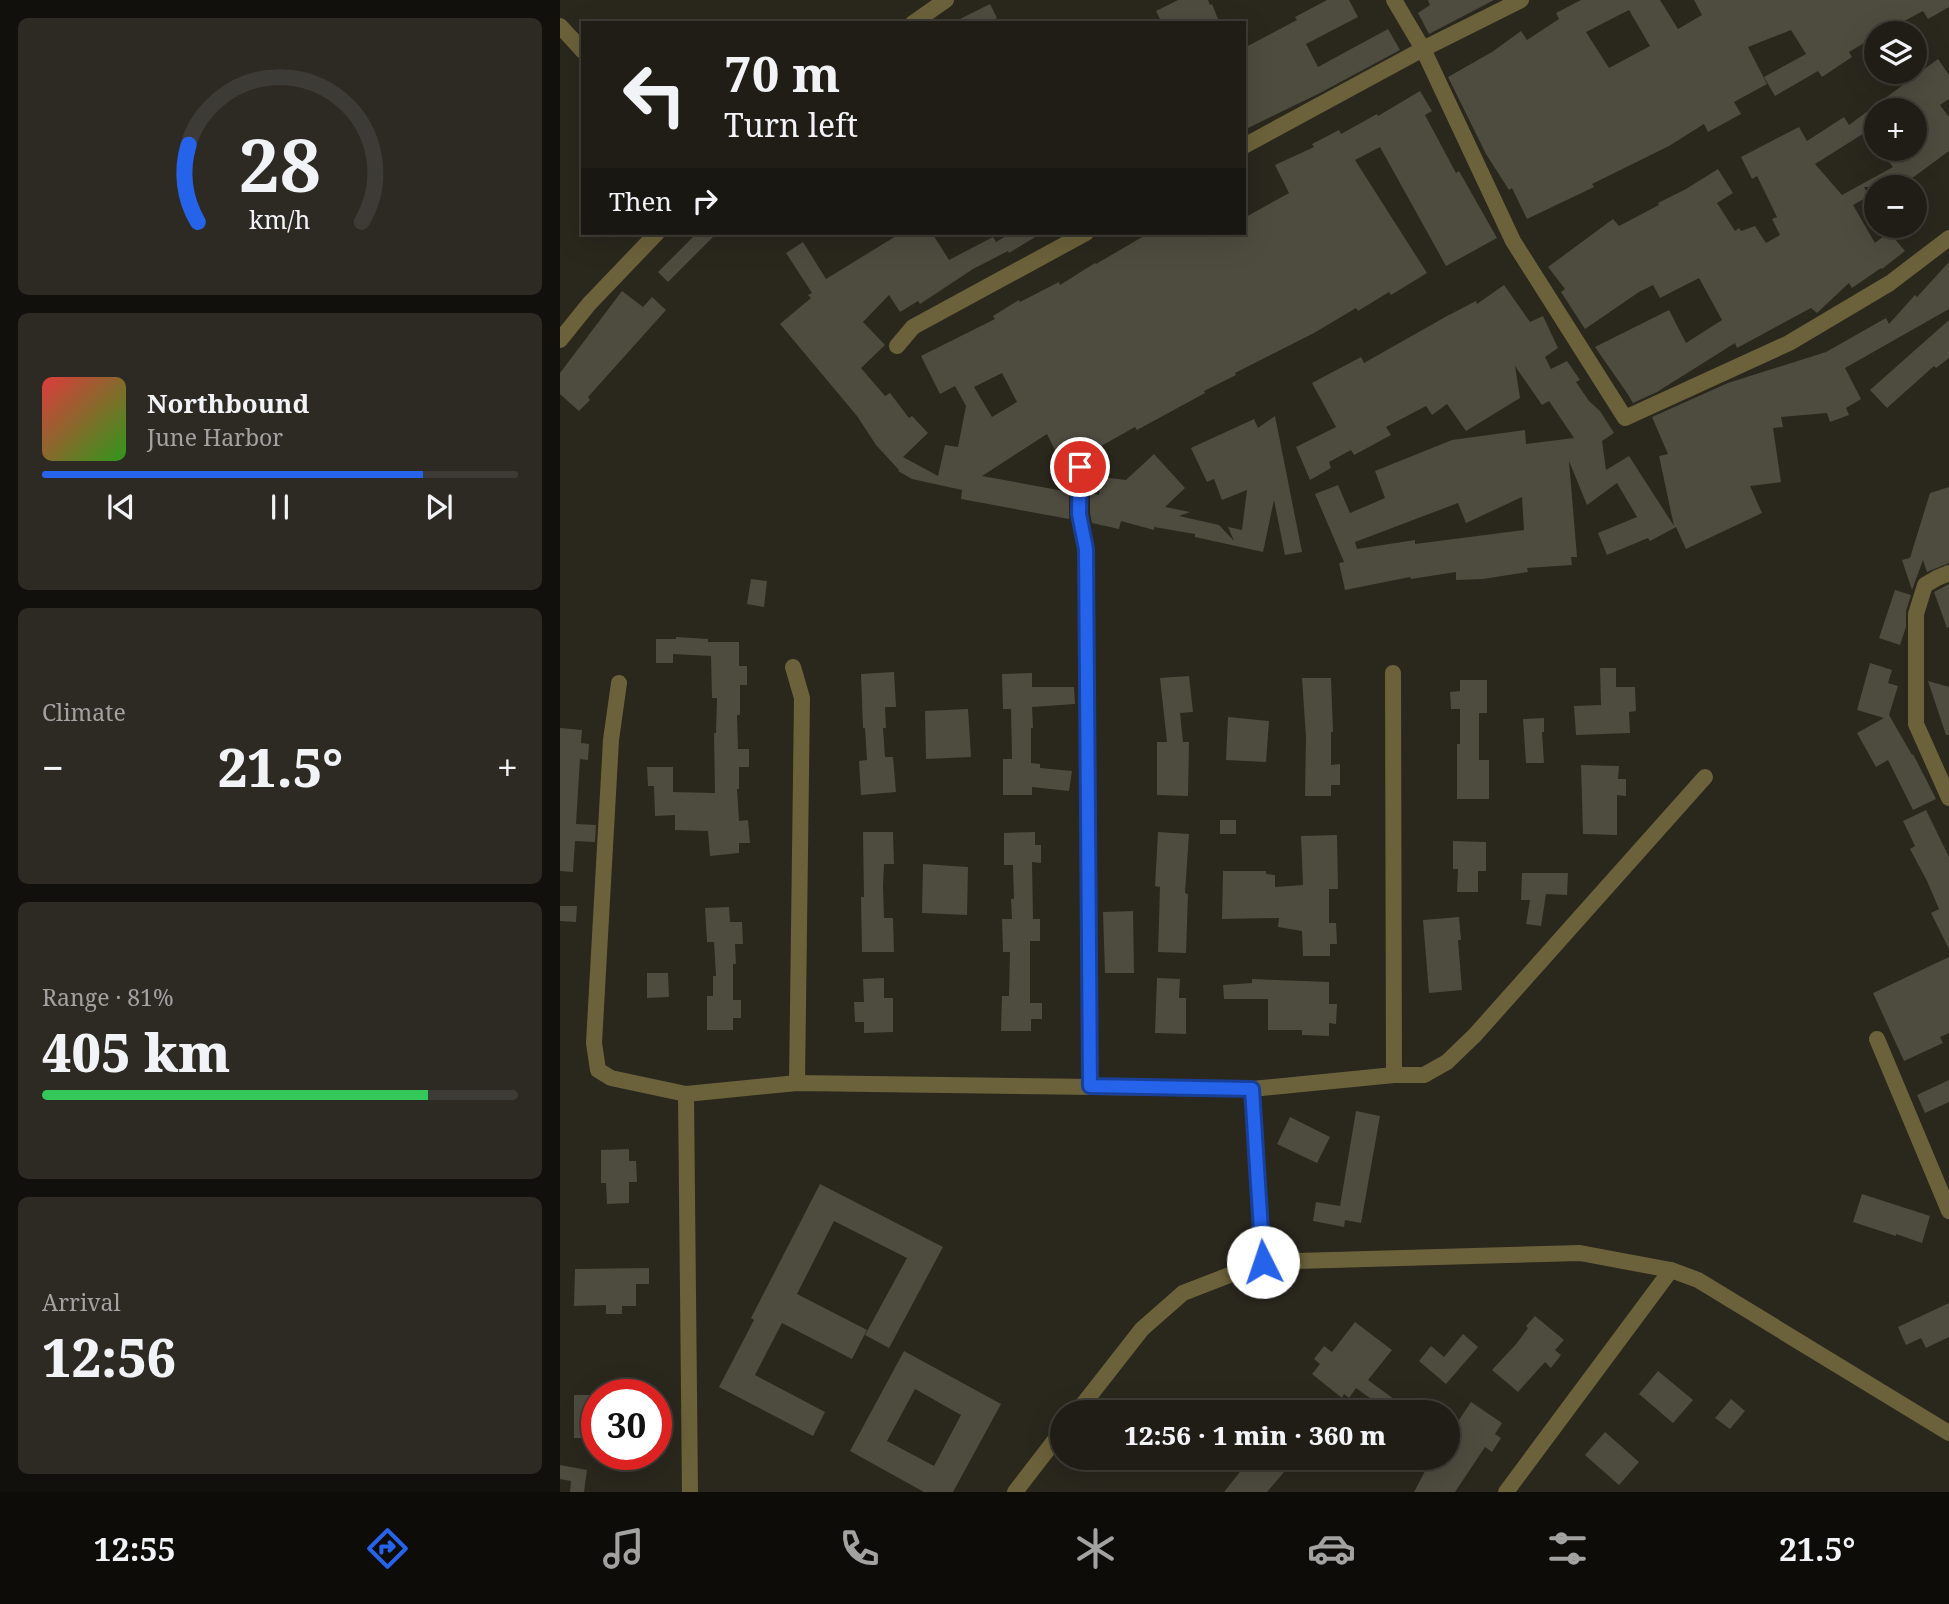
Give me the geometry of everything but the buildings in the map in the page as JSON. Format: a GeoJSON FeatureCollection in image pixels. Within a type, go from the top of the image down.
{"type":"FeatureCollection","features":[{"type":"Feature","properties":{"kind":"street"},"geometry":{"type":"LineString","coordinates":[[916,21],[946,0]]}},
{"type":"Feature","properties":{"kind":"street"},"geometry":{"type":"LineString","coordinates":[[1394,0],[1423,49],[1513,241],[1625,418],[1789,343],[1890,283],[1949,238]]}},
{"type":"Feature","properties":{"kind":"street"},"geometry":{"type":"LineString","coordinates":[[1246,145],[1423,49],[1521,0]]}},
{"type":"Feature","properties":{"kind":"street"},"geometry":{"type":"LineString","coordinates":[[560,26],[581,49]]}},
{"type":"Feature","properties":{"kind":"street"},"geometry":{"type":"LineString","coordinates":[[560,340],[589,304],[655,235]]}},
{"type":"Feature","properties":{"kind":"street"},"geometry":{"type":"LineString","coordinates":[[897,346],[913,327],[1082,235]]}},
{"type":"Feature","properties":{"kind":"street"},"geometry":{"type":"LineString","coordinates":[[1080,467],[1079,514],[1086,549],[1090,1086]]}},
{"type":"Feature","properties":{"kind":"street"},"geometry":{"type":"LineString","coordinates":[[1949,573],[1925,585],[1916,614],[1916,724],[1949,798]]}},
{"type":"Feature","properties":{"kind":"street"},"geometry":{"type":"LineString","coordinates":[[793,667],[802,698],[797,1083]]}},
{"type":"Feature","properties":{"kind":"street"},"geometry":{"type":"LineString","coordinates":[[1393,673],[1394,1075]]}},
{"type":"Feature","properties":{"kind":"street"},"geometry":{"type":"LineString","coordinates":[[620,683],[609,767],[594,1043],[598,1070],[611,1078],[686,1094],[797,1083],[1252,1089],[1394,1075],[1424,1075],[1447,1062],[1475,1035],[1705,777]]}},
{"type":"Feature","properties":{"kind":"street"},"geometry":{"type":"LineString","coordinates":[[1877,1040],[1949,1211]]}},
{"type":"Feature","properties":{"kind":"street"},"geometry":{"type":"LineString","coordinates":[[1252,1089],[1263,1262]]}},
{"type":"Feature","properties":{"kind":"street"},"geometry":{"type":"LineString","coordinates":[[686,1094],[690,1492]]}},
{"type":"Feature","properties":{"kind":"street"},"geometry":{"type":"LineString","coordinates":[[1086,1400],[1142,1329],[1183,1293],[1263,1262],[1580,1253],[1671,1270],[1698,1280],[1949,1433]]}},
{"type":"Feature","properties":{"kind":"street"},"geometry":{"type":"LineString","coordinates":[[1506,1492],[1671,1270]]}},
{"type":"Feature","properties":{"kind":"street"},"geometry":{"type":"LineString","coordinates":[[1015,1492],[1050,1447]]}},
{"type":"Feature","properties":{"kind":"route"},"geometry":{"type":"LineString","coordinates":[[1080,467],[1079,514],[1086,549],[1090,1086],[1252,1089],[1263,1262]]}}]}
